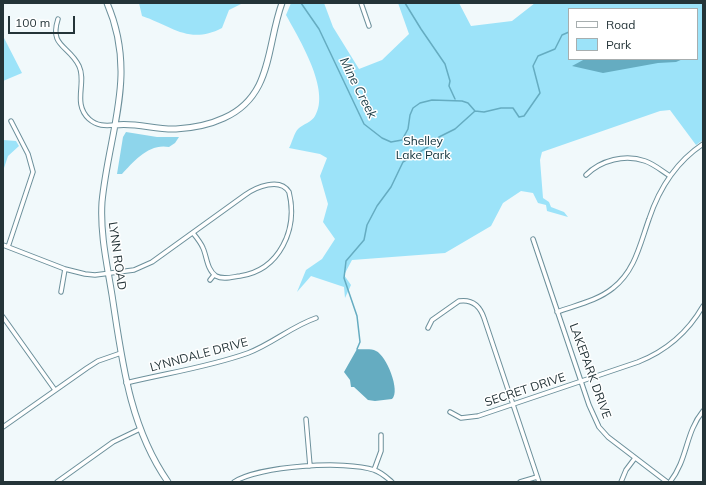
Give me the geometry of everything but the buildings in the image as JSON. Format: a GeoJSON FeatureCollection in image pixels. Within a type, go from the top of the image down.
{"type":"FeatureCollection","features":[{"type":"Feature","properties":{"kind":"main road","name":"LYNN ROAD"},"geometry":{"type":"LineString","coordinates":[[108,3],[114,20],[122,57],[122,87],[104,188],[101,227],[126,383],[140,429],[158,467],[168,482]]}},
{"type":"Feature","properties":{"kind":"main road"},"geometry":{"type":"LineString","coordinates":[[115,125],[128,123],[164,128],[193,127],[217,121],[239,110],[251,99],[260,84],[282,3]]}},
{"type":"Feature","properties":{"kind":"street"},"geometry":{"type":"LineString","coordinates":[[361,3],[369,26]]}},
{"type":"Feature","properties":{"kind":"street"},"geometry":{"type":"LineString","coordinates":[[58,19],[54,34],[57,42],[75,59],[80,67],[80,104],[82,110],[98,125],[115,125]]}},
{"type":"Feature","properties":{"kind":"street"},"geometry":{"type":"LineString","coordinates":[[8,247],[33,172],[28,154],[11,121]]}},
{"type":"Feature","properties":{"kind":"street"},"geometry":{"type":"LineString","coordinates":[[558,312],[597,298],[620,282],[634,262],[656,198],[670,176],[683,160],[703,144]]}},
{"type":"Feature","properties":{"kind":"street"},"geometry":{"type":"LineString","coordinates":[[586,175],[598,165],[626,158],[645,161],[670,176]]}},
{"type":"Feature","properties":{"kind":"street"},"geometry":{"type":"LineString","coordinates":[[3,245],[65,269],[95,275],[128,271],[144,267],[245,195],[259,187],[274,184],[287,188]]}},
{"type":"Feature","properties":{"kind":"street"},"geometry":{"type":"LineString","coordinates":[[287,188],[290,185]]}},
{"type":"Feature","properties":{"kind":"street"},"geometry":{"type":"LineString","coordinates":[[193,233],[204,249],[211,271],[214,275],[227,278],[248,274],[266,266],[276,257],[289,232],[290,196],[287,188]]}},
{"type":"Feature","properties":{"kind":"street","name":"LAKEPARK DRIVE"},"geometry":{"type":"LineString","coordinates":[[533,240],[581,382],[599,427],[608,437],[669,482]]}},
{"type":"Feature","properties":{"kind":"street"},"geometry":{"type":"LineString","coordinates":[[61,292],[65,269]]}},
{"type":"Feature","properties":{"kind":"street"},"geometry":{"type":"LineString","coordinates":[[210,280],[214,275]]}},
{"type":"Feature","properties":{"kind":"street"},"geometry":{"type":"LineString","coordinates":[[428,328],[432,320],[456,303],[463,300],[476,305],[484,318],[539,482]]}},
{"type":"Feature","properties":{"kind":"street","name":"SECRET DRIVE"},"geometry":{"type":"LineString","coordinates":[[450,412],[457,418],[478,416],[638,362],[658,353],[675,341],[689,326],[703,306]]}},
{"type":"Feature","properties":{"kind":"street"},"geometry":{"type":"LineString","coordinates":[[3,317],[55,390]]}},
{"type":"Feature","properties":{"kind":"street","name":"LYNNDALE DRIVE"},"geometry":{"type":"LineString","coordinates":[[126,383],[228,360],[265,346],[306,322],[316,318]]}},
{"type":"Feature","properties":{"kind":"street"},"geometry":{"type":"LineString","coordinates":[[4,425],[98,361],[121,353]]}},
{"type":"Feature","properties":{"kind":"street"},"geometry":{"type":"LineString","coordinates":[[669,482],[680,469],[690,434],[703,411]]}},
{"type":"Feature","properties":{"kind":"street"},"geometry":{"type":"LineString","coordinates":[[306,419],[310,466]]}},
{"type":"Feature","properties":{"kind":"street"},"geometry":{"type":"LineString","coordinates":[[57,482],[113,442],[140,429]]}},
{"type":"Feature","properties":{"kind":"street"},"geometry":{"type":"LineString","coordinates":[[374,470],[381,451],[381,435]]}},
{"type":"Feature","properties":{"kind":"street"},"geometry":{"type":"LineString","coordinates":[[621,482],[626,470],[635,458]]}},
{"type":"Feature","properties":{"kind":"street"},"geometry":{"type":"LineString","coordinates":[[234,482],[244,476],[256,473],[310,466],[348,466],[374,470],[392,482]]}},
{"type":"Feature","properties":{"kind":"street"},"geometry":{"type":"LineString","coordinates":[[520,482],[537,476]]}},
{"type":"Feature","properties":{"kind":"green space"},"geometry":{"type":"Polygon","coordinates":[[[139,3],[243,3],[229,10],[222,28],[200,35],[181,32],[142,16],[139,3]]]}},
{"type":"Feature","properties":{"kind":"green space","name":"Shelley Lake Park"},"geometry":{"type":"Polygon","coordinates":[[[291,3],[324,3],[333,27],[359,69],[382,60],[409,34],[398,3],[459,3],[471,26],[512,21],[535,3],[703,3],[703,140],[696,145],[670,110],[660,111],[542,152],[540,160],[543,198],[549,202],[551,207],[564,212],[568,217],[547,211],[546,205],[538,203],[533,193],[521,191],[503,203],[491,226],[445,253],[352,260],[344,275],[351,285],[345,298],[344,287],[311,276],[297,292],[306,270],[322,259],[335,239],[323,222],[328,204],[320,176],[327,158],[320,154],[289,148],[295,133],[298,129],[312,120],[319,105],[319,93],[316,79],[305,51],[286,15],[291,3]]]}},
{"type":"Feature","properties":{"kind":"green space"},"geometry":{"type":"Polygon","coordinates":[[[3,36],[22,73],[3,81],[3,36]]]}},
{"type":"Feature","properties":{"kind":"green space"},"geometry":{"type":"Polygon","coordinates":[[[3,140],[16,141],[19,146],[8,156],[3,171],[3,140]]]}},
{"type":"Feature","properties":{"kind":"shaded area"},"geometry":{"type":"Polygon","coordinates":[[[583,60],[681,60],[676,62],[658,63],[603,73],[572,66],[583,60]]]}},
{"type":"Feature","properties":{"kind":"shaded area"},"geometry":{"type":"Polygon","coordinates":[[[126,132],[157,137],[179,137],[175,143],[169,147],[162,146],[142,154],[122,174],[117,174],[123,137],[126,132]]]}},
{"type":"Feature","properties":{"kind":"shaded area"},"geometry":{"type":"Polygon","coordinates":[[[357,349],[374,350],[384,359],[394,381],[395,389],[392,399],[375,401],[368,400],[354,387],[351,387],[350,380],[344,372],[357,349]]]}},
{"type":"Feature","properties":{"kind":"waterway","name":"Mine Creek"},"geometry":{"type":"LineString","coordinates":[[301,3],[319,29],[364,124],[382,138],[391,142],[402,140],[408,129],[410,115],[413,108],[420,103],[432,100],[462,101],[468,103],[475,111],[484,112],[501,108],[513,108],[519,117],[524,116],[540,93],[533,66],[538,56],[555,49],[562,35],[568,32]]}},
{"type":"Feature","properties":{"kind":"waterway"},"geometry":{"type":"LineString","coordinates":[[405,3],[445,64],[450,81],[449,86],[455,99]]}},
{"type":"Feature","properties":{"kind":"waterway"},"geometry":{"type":"LineString","coordinates":[[357,349],[360,342],[357,316],[344,278],[346,261],[364,240],[367,225],[377,206],[391,187],[403,162],[428,147],[439,137],[455,129],[475,111]]}}]}
